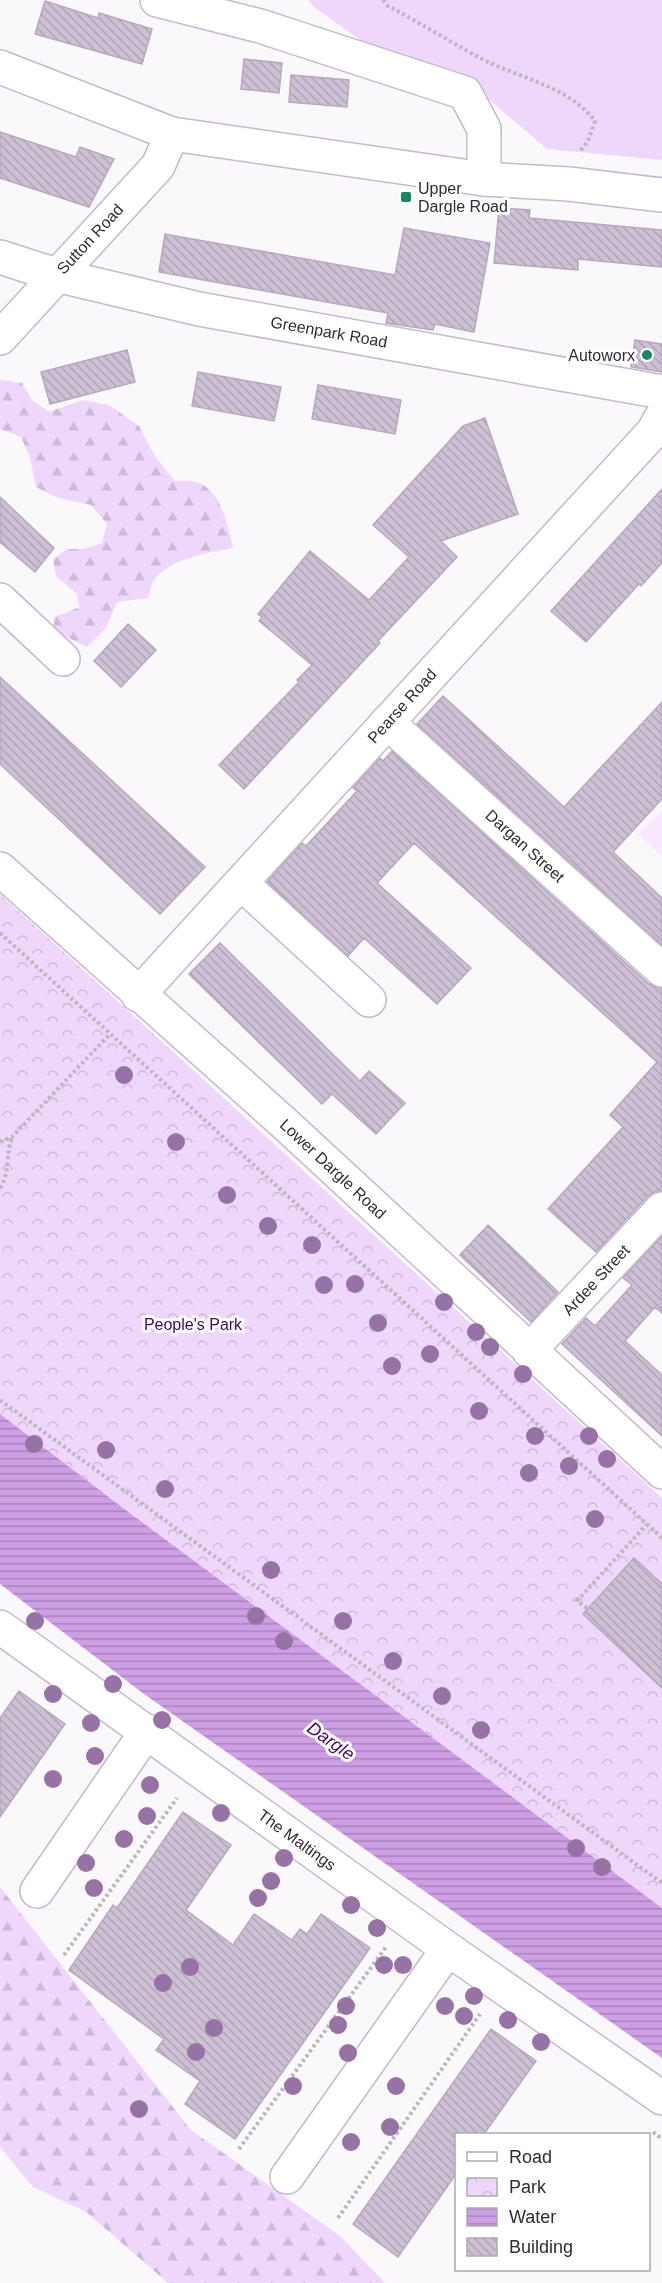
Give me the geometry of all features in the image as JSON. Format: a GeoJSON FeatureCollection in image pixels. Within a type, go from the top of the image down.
{"type":"FeatureCollection","features":[{"type":"Feature","properties":{"kind":"street"},"geometry":{"type":"LineString","coordinates":[[157,0],[260,26],[465,93],[484,129],[484,179]]}},
{"type":"Feature","properties":{"kind":"street"},"geometry":{"type":"LineString","coordinates":[[0,67],[172,134],[484,179],[569,184],[662,195]]}},
{"type":"Feature","properties":{"kind":"street","name":"Sutton Road"},"geometry":{"type":"LineString","coordinates":[[0,338],[158,166],[172,134]]}},
{"type":"Feature","properties":{"kind":"street","name":"Greenpark Road"},"geometry":{"type":"LineString","coordinates":[[0,257],[56,275],[200,309],[662,392]]}},
{"type":"Feature","properties":{"kind":"street","name":"Pearse Road"},"geometry":{"type":"LineString","coordinates":[[138,995],[653,432],[662,416]]}},
{"type":"Feature","properties":{"kind":"street"},"geometry":{"type":"LineString","coordinates":[[0,600],[63,659]]}},
{"type":"Feature","properties":{"kind":"street","name":"Dargan Street"},"geometry":{"type":"LineString","coordinates":[[387,722],[662,970]]}},
{"type":"Feature","properties":{"kind":"street","name":"Lower Dargle Road"},"geometry":{"type":"LineString","coordinates":[[0,869],[284,1124],[662,1472]]}},
{"type":"Feature","properties":{"kind":"street"},"geometry":{"type":"LineString","coordinates":[[240,883],[369,1000]]}},
{"type":"Feature","properties":{"kind":"street","name":"Ardee Street"},"geometry":{"type":"LineString","coordinates":[[529,1351],[662,1209]]}},
{"type":"Feature","properties":{"kind":"street","name":"The Maltings"},"geometry":{"type":"LineString","coordinates":[[0,1626],[448,1949],[662,2098]]}},
{"type":"Feature","properties":{"kind":"street"},"geometry":{"type":"LineString","coordinates":[[37,1891],[147,1731]]}},
{"type":"Feature","properties":{"kind":"street"},"geometry":{"type":"LineString","coordinates":[[287,2176],[448,1949]]}},
{"type":"Feature","properties":{"kind":"path"},"geometry":{"type":"LineString","coordinates":[[383,0],[388,6],[485,60],[557,90],[585,108],[595,121],[588,141],[574,159],[569,184]]}},
{"type":"Feature","properties":{"kind":"path"},"geometry":{"type":"LineString","coordinates":[[0,933],[662,1538]]}},
{"type":"Feature","properties":{"kind":"path"},"geometry":{"type":"LineString","coordinates":[[0,1142],[12,1137],[110,1034]]}},
{"type":"Feature","properties":{"kind":"path"},"geometry":{"type":"LineString","coordinates":[[0,1188],[7,1177],[9,1164],[7,1152],[12,1137]]}},
{"type":"Feature","properties":{"kind":"path"},"geometry":{"type":"LineString","coordinates":[[0,1400],[662,1883]]}},
{"type":"Feature","properties":{"kind":"path"},"geometry":{"type":"LineString","coordinates":[[587,1608],[578,1601],[647,1524]]}},
{"type":"Feature","properties":{"kind":"path"},"geometry":{"type":"LineString","coordinates":[[64,1955],[178,1795]]}},
{"type":"Feature","properties":{"kind":"path"},"geometry":{"type":"LineString","coordinates":[[239,2150],[389,1944]]}},
{"type":"Feature","properties":{"kind":"path"},"geometry":{"type":"LineString","coordinates":[[338,2218],[483,2010]]}},
{"type":"Feature","properties":{"kind":"path"},"geometry":{"type":"LineString","coordinates":[[652,2132],[662,2139]]}},
{"type":"Feature","properties":{"kind":"shaded area"},"geometry":{"type":"Polygon","coordinates":[[[662,810],[662,856],[638,834],[662,810]]]}},
{"type":"Feature","properties":{"kind":"green space"},"geometry":{"type":"Polygon","coordinates":[[[308,0],[662,0],[662,160],[547,149],[479,91],[373,49],[314,7],[308,0]]]}},
{"type":"Feature","properties":{"kind":"green space"},"geometry":{"type":"Polygon","coordinates":[[[0,380],[22,383],[32,400],[49,412],[82,400],[109,405],[139,426],[155,456],[175,481],[197,482],[213,494],[223,511],[233,548],[201,555],[170,566],[154,580],[148,598],[117,602],[106,628],[87,647],[54,631],[54,617],[80,607],[76,593],[56,576],[53,559],[67,549],[84,549],[102,543],[107,524],[91,505],[58,498],[36,487],[30,457],[21,437],[0,429],[0,380]]]}},
{"type":"Feature","properties":{"kind":"green space","name":"People's Park"},"geometry":{"type":"Polygon","coordinates":[[[0,894],[662,1498],[662,1908],[0,1414],[0,894]]]}},
{"type":"Feature","properties":{"kind":"green space"},"geometry":{"type":"Polygon","coordinates":[[[0,1887],[191,2130],[340,2236],[385,2283],[168,2283],[86,2212],[33,2187],[0,2147],[0,1887]]]}},
{"type":"Feature","properties":{"kind":"water","name":"Dargle"},"geometry":{"type":"Polygon","coordinates":[[[0,1414],[662,1908],[662,2058],[144,1694],[0,1584],[0,1414]]]}},
{"type":"Feature","properties":{"kind":"building"},"geometry":{"type":"Polygon","coordinates":[[[45,1],[98,18],[99,13],[152,29],[142,64],[35,34],[45,1]]]}},
{"type":"Feature","properties":{"kind":"building"},"geometry":{"type":"Polygon","coordinates":[[[244,59],[282,63],[279,93],[241,89],[244,59]]]}},
{"type":"Feature","properties":{"kind":"building"},"geometry":{"type":"Polygon","coordinates":[[[291,75],[349,80],[347,107],[289,102],[291,75]]]}},
{"type":"Feature","properties":{"kind":"building"},"geometry":{"type":"Polygon","coordinates":[[[0,132],[76,157],[80,147],[114,159],[89,207],[0,178],[0,132]]]}},
{"type":"Feature","properties":{"kind":"building"},"geometry":{"type":"Polygon","coordinates":[[[499,208],[530,210],[529,218],[662,230],[662,267],[578,259],[578,270],[494,263],[499,208]]]}},
{"type":"Feature","properties":{"kind":"building"},"geometry":{"type":"Polygon","coordinates":[[[404,228],[490,243],[474,332],[435,324],[433,330],[386,323],[388,313],[159,272],[165,234],[395,275],[404,228]]]}},
{"type":"Feature","properties":{"kind":"building","name":"Autoworx"},"geometry":{"type":"Polygon","coordinates":[[[635,340],[662,344],[662,372],[631,367],[635,340]]]}},
{"type":"Feature","properties":{"kind":"building"},"geometry":{"type":"Polygon","coordinates":[[[127,350],[135,382],[50,404],[41,372],[127,350]]]}},
{"type":"Feature","properties":{"kind":"building"},"geometry":{"type":"Polygon","coordinates":[[[198,372],[281,387],[274,421],[192,406],[198,372]]]}},
{"type":"Feature","properties":{"kind":"building"},"geometry":{"type":"Polygon","coordinates":[[[318,385],[401,400],[395,434],[312,419],[318,385]]]}},
{"type":"Feature","properties":{"kind":"building"},"geometry":{"type":"Polygon","coordinates":[[[485,418],[518,514],[441,541],[457,557],[244,789],[219,765],[299,682],[297,680],[312,665],[259,621],[262,617],[258,614],[310,551],[369,600],[409,557],[373,525],[463,426],[485,418]]]}},
{"type":"Feature","properties":{"kind":"building"},"geometry":{"type":"Polygon","coordinates":[[[662,489],[662,563],[641,586],[639,584],[586,642],[551,611],[662,489]]]}},
{"type":"Feature","properties":{"kind":"building"},"geometry":{"type":"Polygon","coordinates":[[[0,497],[54,548],[35,572],[0,542],[0,497]]]}},
{"type":"Feature","properties":{"kind":"building"},"geometry":{"type":"Polygon","coordinates":[[[128,624],[156,650],[121,687],[94,661],[128,624]]]}},
{"type":"Feature","properties":{"kind":"building"},"geometry":{"type":"Polygon","coordinates":[[[0,677],[205,867],[160,914],[0,764],[0,677]]]}},
{"type":"Feature","properties":{"kind":"building"},"geometry":{"type":"Polygon","coordinates":[[[443,696],[564,807],[662,702],[662,799],[613,852],[662,898],[662,945],[417,724],[443,696]]]}},
{"type":"Feature","properties":{"kind":"building"},"geometry":{"type":"Polygon","coordinates":[[[392,751],[649,984],[662,988],[662,1191],[656,1191],[648,1196],[596,1252],[548,1209],[623,1127],[610,1115],[657,1062],[414,843],[377,883],[471,968],[437,1004],[364,938],[348,956],[267,882],[302,843],[306,846],[357,791],[353,788],[380,758],[383,761],[392,751]]]}},
{"type":"Feature","properties":{"kind":"building"},"geometry":{"type":"Polygon","coordinates":[[[220,943],[360,1081],[369,1071],[405,1103],[376,1134],[332,1094],[322,1104],[189,974],[220,943]]]}},
{"type":"Feature","properties":{"kind":"building"},"geometry":{"type":"Polygon","coordinates":[[[488,1225],[558,1292],[531,1322],[460,1255],[488,1225]]]}},
{"type":"Feature","properties":{"kind":"building"},"geometry":{"type":"Polygon","coordinates":[[[662,1236],[662,1313],[655,1307],[625,1341],[662,1375],[662,1436],[562,1344],[586,1318],[595,1326],[632,1285],[623,1278],[662,1236]]]}},
{"type":"Feature","properties":{"kind":"building"},"geometry":{"type":"Polygon","coordinates":[[[634,1558],[662,1584],[662,1688],[583,1614],[634,1558]]]}},
{"type":"Feature","properties":{"kind":"building"},"geometry":{"type":"Polygon","coordinates":[[[19,1691],[65,1724],[0,1817],[0,1718],[19,1691]]]}},
{"type":"Feature","properties":{"kind":"building"},"geometry":{"type":"Polygon","coordinates":[[[183,1812],[231,1845],[186,1910],[233,1945],[254,1914],[292,1940],[300,1929],[307,1934],[321,1914],[370,1948],[235,2139],[185,2104],[200,2081],[156,2050],[164,2039],[69,1970],[113,1905],[117,1908],[183,1812]]]}},
{"type":"Feature","properties":{"kind":"building"},"geometry":{"type":"Polygon","coordinates":[[[491,2029],[536,2061],[485,2133],[455,2133],[455,2175],[398,2257],[353,2224],[491,2029]]]}},
{"type":"Feature","properties":{"kind":"place","name":"Upper Dargle Road"},"geometry":{"type":"Point","coordinates":[406,197]}},
{"type":"Feature","properties":{"kind":"place","name":"Autoworx"},"geometry":{"type":"Point","coordinates":[647,355]}}]}
